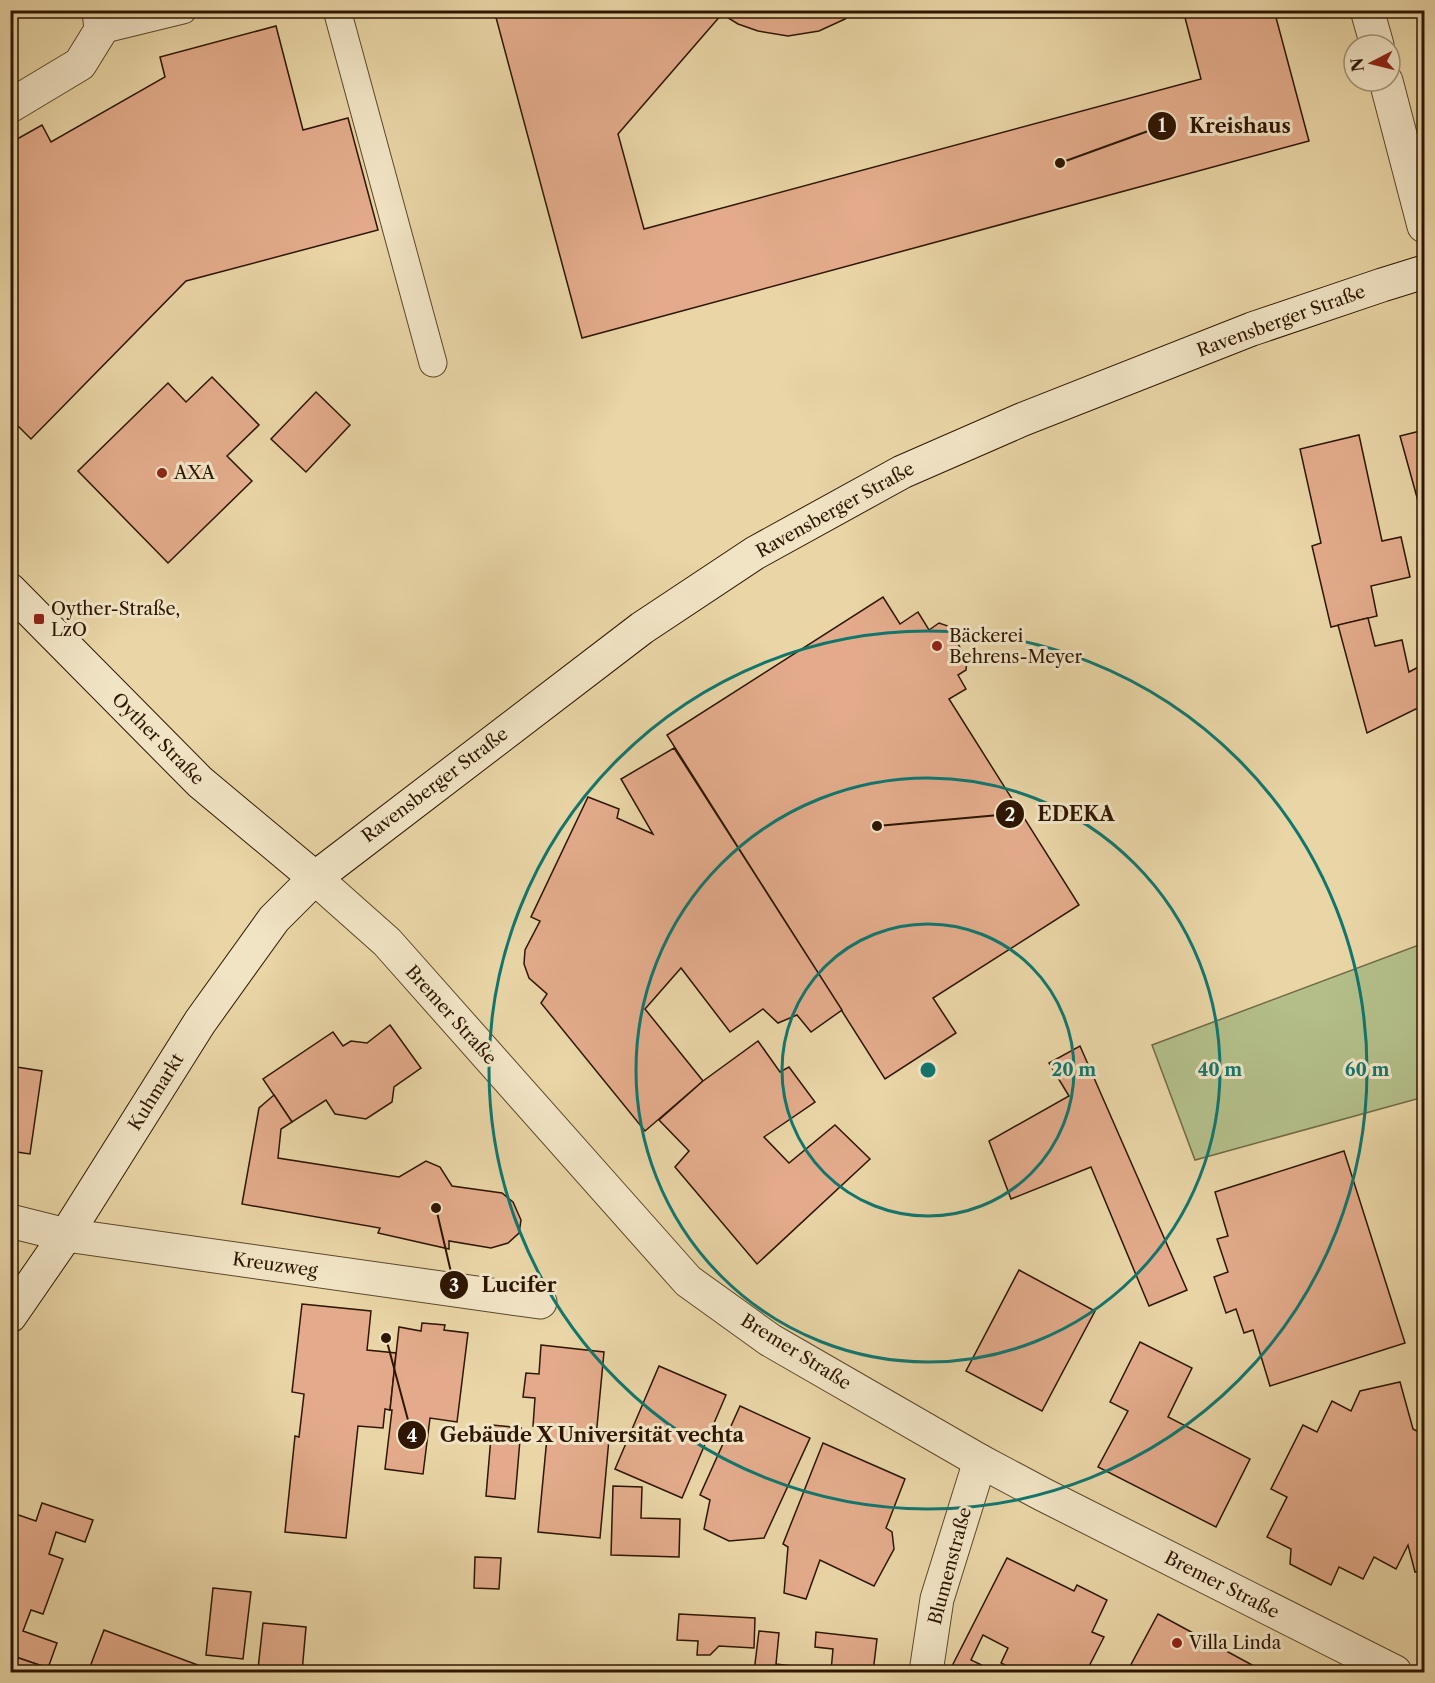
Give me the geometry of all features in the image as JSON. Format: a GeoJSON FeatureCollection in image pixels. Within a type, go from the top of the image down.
{"type":"FeatureCollection","features":[{"type":"Feature","properties":{"kind":"street"},"geometry":{"type":"LineString","coordinates":[[1367,10],[1374,33]]}},
{"type":"Feature","properties":{"kind":"street"},"geometry":{"type":"LineString","coordinates":[[10,106],[80,64],[100,20]]}},
{"type":"Feature","properties":{"kind":"street"},"geometry":{"type":"LineString","coordinates":[[1389,93],[1425,226]]}},
{"type":"Feature","properties":{"kind":"street","name":"Ravensberger Straße"},"geometry":{"type":"LineString","coordinates":[[315,878],[642,628],[755,553],[902,472],[1022,420],[1252,330],[1425,272]]}},
{"type":"Feature","properties":{"kind":"street","name":"Oyther Straße"},"geometry":{"type":"LineString","coordinates":[[10,590],[200,782],[315,878]]}},
{"type":"Feature","properties":{"kind":"street","name":"Kuhmarkt"},"geometry":{"type":"LineString","coordinates":[[10,1316],[66,1236],[200,1022],[274,919],[315,878]]}},
{"type":"Feature","properties":{"kind":"street","name":"Bremer Straße"},"geometry":{"type":"LineString","coordinates":[[315,878],[387,942],[688,1281],[770,1340],[980,1461],[1395,1672]]}},
{"type":"Feature","properties":{"kind":"street","name":"Kreuzweg"},"geometry":{"type":"LineString","coordinates":[[10,1221],[66,1236],[540,1302]]}},
{"type":"Feature","properties":{"kind":"street","name":"Blumenstraße"},"geometry":{"type":"LineString","coordinates":[[926,1672],[937,1599],[980,1461]]}},
{"type":"Feature","properties":{"kind":"lane"},"geometry":{"type":"LineString","coordinates":[[100,20],[183,10]]}},
{"type":"Feature","properties":{"kind":"lane"},"geometry":{"type":"LineString","coordinates":[[337,10],[433,363]]}},
{"type":"Feature","properties":{"kind":"green space"},"geometry":{"type":"Polygon","coordinates":[[[1424,943],[1424,1097],[1195,1160],[1152,1045],[1424,943]]]}},
{"type":"Feature","properties":{"kind":"building"},"geometry":{"type":"Polygon","coordinates":[[[494,10],[856,10],[845,19],[819,31],[788,36],[758,31],[738,24],[722,14],[618,134],[644,229],[1201,79],[1183,10],[1274,10],[1309,141],[582,338],[494,10]]]}},
{"type":"Feature","properties":{"kind":"building"},"geometry":{"type":"Polygon","coordinates":[[[276,26],[303,130],[348,118],[378,230],[186,281],[31,439],[10,418],[10,143],[42,125],[51,142],[165,77],[160,57],[276,26]]]}},
{"type":"Feature","properties":{"kind":"building"},"geometry":{"type":"Polygon","coordinates":[[[212,377],[259,425],[227,456],[252,481],[168,563],[78,471],[168,383],[186,402],[212,377]]]}},
{"type":"Feature","properties":{"kind":"building"},"geometry":{"type":"Polygon","coordinates":[[[316,392],[350,425],[306,472],[271,439],[316,392]]]}},
{"type":"Feature","properties":{"kind":"building"},"geometry":{"type":"Polygon","coordinates":[[[1424,430],[1424,499],[1418,501],[1400,436],[1424,430]]]}},
{"type":"Feature","properties":{"kind":"building"},"geometry":{"type":"Polygon","coordinates":[[[1359,435],[1382,541],[1401,537],[1410,577],[1371,586],[1377,616],[1331,627],[1312,546],[1321,543],[1300,449],[1359,435]]]}},
{"type":"Feature","properties":{"kind":"building"},"geometry":{"type":"Polygon","coordinates":[[[883,597],[900,624],[918,612],[929,630],[939,623],[948,626],[967,660],[966,670],[958,675],[966,689],[949,699],[1079,905],[933,998],[956,1033],[885,1079],[667,735],[883,597]]]}},
{"type":"Feature","properties":{"kind":"building"},"geometry":{"type":"Polygon","coordinates":[[[1368,618],[1375,646],[1402,640],[1409,672],[1424,664],[1424,705],[1367,733],[1338,625],[1368,618]]]}},
{"type":"Feature","properties":{"kind":"building"},"geometry":{"type":"Polygon","coordinates":[[[674,748],[842,1010],[811,1032],[797,1015],[778,1023],[763,1009],[730,1032],[681,968],[645,1009],[703,1081],[645,1131],[541,1003],[547,994],[529,978],[524,964],[525,950],[540,921],[531,917],[588,797],[619,809],[617,818],[653,834],[621,779],[674,748]]]}},
{"type":"Feature","properties":{"kind":"building"},"geometry":{"type":"Polygon","coordinates":[[[390,1025],[421,1068],[394,1087],[392,1102],[366,1119],[335,1114],[326,1100],[292,1122],[263,1079],[333,1032],[343,1046],[351,1041],[367,1043],[390,1025]]]}},
{"type":"Feature","properties":{"kind":"building"},"geometry":{"type":"Polygon","coordinates":[[[758,1041],[780,1072],[789,1067],[815,1102],[764,1137],[789,1163],[835,1125],[870,1159],[757,1264],[675,1167],[689,1151],[659,1120],[703,1081],[758,1041]]]}},
{"type":"Feature","properties":{"kind":"building"},"geometry":{"type":"Polygon","coordinates":[[[1080,1046],[1187,1290],[1149,1306],[1091,1167],[1011,1199],[989,1141],[1069,1096],[1049,1063],[1080,1046]]]}},
{"type":"Feature","properties":{"kind":"building"},"geometry":{"type":"Polygon","coordinates":[[[10,1066],[42,1071],[30,1154],[10,1151],[10,1066]]]}},
{"type":"Feature","properties":{"kind":"building"},"geometry":{"type":"Polygon","coordinates":[[[274,1095],[292,1122],[281,1129],[278,1158],[399,1177],[426,1161],[440,1167],[452,1186],[502,1193],[513,1202],[521,1220],[519,1233],[508,1243],[491,1248],[449,1241],[449,1249],[378,1233],[380,1228],[242,1204],[259,1108],[274,1095]]]}},
{"type":"Feature","properties":{"kind":"building"},"geometry":{"type":"Polygon","coordinates":[[[1344,1151],[1405,1343],[1270,1386],[1253,1330],[1244,1333],[1236,1309],[1226,1313],[1214,1277],[1228,1272],[1217,1239],[1228,1236],[1215,1192],[1344,1151]]]}},
{"type":"Feature","properties":{"kind":"building"},"geometry":{"type":"Polygon","coordinates":[[[1019,1270],[1095,1311],[1042,1411],[966,1371],[1019,1270]]]}},
{"type":"Feature","properties":{"kind":"building"},"geometry":{"type":"Polygon","coordinates":[[[302,1304],[371,1311],[367,1350],[396,1353],[390,1410],[385,1409],[383,1428],[358,1426],[346,1538],[285,1532],[295,1436],[299,1437],[304,1394],[292,1392],[302,1304]]]}},
{"type":"Feature","properties":{"kind":"building"},"geometry":{"type":"Polygon","coordinates":[[[422,1323],[445,1325],[444,1330],[468,1333],[457,1422],[430,1418],[423,1474],[385,1469],[399,1327],[421,1331],[422,1323]]]}},
{"type":"Feature","properties":{"kind":"building"},"geometry":{"type":"Polygon","coordinates":[[[1140,1342],[1192,1368],[1168,1417],[1250,1459],[1216,1527],[1098,1467],[1128,1411],[1110,1402],[1140,1342]]]}},
{"type":"Feature","properties":{"kind":"building"},"geometry":{"type":"Polygon","coordinates":[[[541,1345],[604,1352],[596,1437],[609,1439],[600,1538],[538,1532],[548,1427],[533,1426],[535,1398],[523,1397],[526,1373],[539,1374],[541,1345]]]}},
{"type":"Feature","properties":{"kind":"building"},"geometry":{"type":"Polygon","coordinates":[[[659,1366],[726,1395],[682,1498],[615,1469],[659,1366]]]}},
{"type":"Feature","properties":{"kind":"building"},"geometry":{"type":"Polygon","coordinates":[[[1400,1382],[1413,1429],[1424,1435],[1424,1455],[1421,1463],[1424,1464],[1424,1570],[1415,1572],[1408,1545],[1396,1569],[1374,1557],[1363,1579],[1339,1567],[1331,1585],[1290,1564],[1291,1549],[1267,1537],[1287,1497],[1271,1489],[1303,1425],[1317,1432],[1332,1401],[1351,1411],[1360,1391],[1400,1382]]]}},
{"type":"Feature","properties":{"kind":"building"},"geometry":{"type":"Polygon","coordinates":[[[740,1406],[810,1438],[764,1538],[729,1541],[704,1529],[710,1500],[700,1495],[740,1406]]]}},
{"type":"Feature","properties":{"kind":"building"},"geometry":{"type":"Polygon","coordinates":[[[492,1425],[521,1428],[515,1499],[486,1496],[492,1425]]]}},
{"type":"Feature","properties":{"kind":"building"},"geometry":{"type":"Polygon","coordinates":[[[823,1443],[905,1479],[886,1528],[892,1532],[894,1549],[874,1586],[820,1560],[806,1599],[784,1593],[788,1547],[783,1544],[823,1443]]]}},
{"type":"Feature","properties":{"kind":"building"},"geometry":{"type":"Polygon","coordinates":[[[613,1486],[642,1487],[641,1518],[680,1519],[679,1557],[611,1555],[613,1486]]]}},
{"type":"Feature","properties":{"kind":"building"},"geometry":{"type":"Polygon","coordinates":[[[42,1503],[93,1520],[85,1542],[56,1532],[49,1554],[63,1559],[43,1614],[31,1610],[23,1631],[57,1643],[48,1668],[10,1655],[10,1512],[36,1521],[42,1503]]]}},
{"type":"Feature","properties":{"kind":"building"},"geometry":{"type":"Polygon","coordinates":[[[475,1557],[501,1558],[499,1589],[474,1588],[475,1557]]]}},
{"type":"Feature","properties":{"kind":"building"},"geometry":{"type":"Polygon","coordinates":[[[1007,1558],[1074,1591],[1077,1585],[1107,1600],[1092,1632],[1104,1637],[1086,1672],[1019,1672],[1001,1663],[1008,1648],[983,1635],[971,1660],[996,1672],[949,1672],[1007,1558]]]}},
{"type":"Feature","properties":{"kind":"building"},"geometry":{"type":"Polygon","coordinates":[[[213,1588],[251,1592],[243,1659],[206,1655],[213,1588]]]}},
{"type":"Feature","properties":{"kind":"building"},"geometry":{"type":"Polygon","coordinates":[[[679,1614],[755,1618],[754,1648],[719,1646],[710,1655],[697,1655],[698,1641],[677,1640],[679,1614]]]}},
{"type":"Feature","properties":{"kind":"building","name":"Villa Linda"},"geometry":{"type":"Polygon","coordinates":[[[1158,1614],[1265,1672],[1127,1672],[1158,1614]]]}},
{"type":"Feature","properties":{"kind":"building"},"geometry":{"type":"Polygon","coordinates":[[[263,1623],[306,1627],[302,1672],[258,1669],[263,1623]]]}},
{"type":"Feature","properties":{"kind":"building"},"geometry":{"type":"Polygon","coordinates":[[[104,1630],[203,1667],[201,1672],[88,1672],[104,1630]]]}},
{"type":"Feature","properties":{"kind":"building"},"geometry":{"type":"Polygon","coordinates":[[[759,1631],[779,1633],[776,1664],[831,1671],[833,1649],[815,1647],[816,1632],[877,1639],[873,1672],[754,1672],[759,1631]]]}},
{"type":"Feature","properties":{"kind":"building"},"geometry":{"type":"Polygon","coordinates":[[[10,1655],[48,1668],[46,1672],[10,1672],[10,1655]]]}},
{"type":"Feature","properties":{"kind":"place","name":"Kreishaus"},"geometry":{"type":"Point","coordinates":[1060,163]}},
{"type":"Feature","properties":{"kind":"place","name":"AXA"},"geometry":{"type":"Point","coordinates":[162,473]}},
{"type":"Feature","properties":{"kind":"place","name":"Oyther-Straße, LzO"},"geometry":{"type":"Point","coordinates":[39,619]}},
{"type":"Feature","properties":{"kind":"place","name":"Bäckerei Behrens-Meyer"},"geometry":{"type":"Point","coordinates":[937,646]}},
{"type":"Feature","properties":{"kind":"place","name":"EDEKA"},"geometry":{"type":"Point","coordinates":[877,826]}},
{"type":"Feature","properties":{"kind":"place","name":"Lucifer"},"geometry":{"type":"Point","coordinates":[436,1208]}},
{"type":"Feature","properties":{"kind":"place","name":"Gebäude X Universität vechta"},"geometry":{"type":"Point","coordinates":[386,1338]}},
{"type":"Feature","properties":{"kind":"place","name":"Villa Linda"},"geometry":{"type":"Point","coordinates":[1177,1643]}}]}
